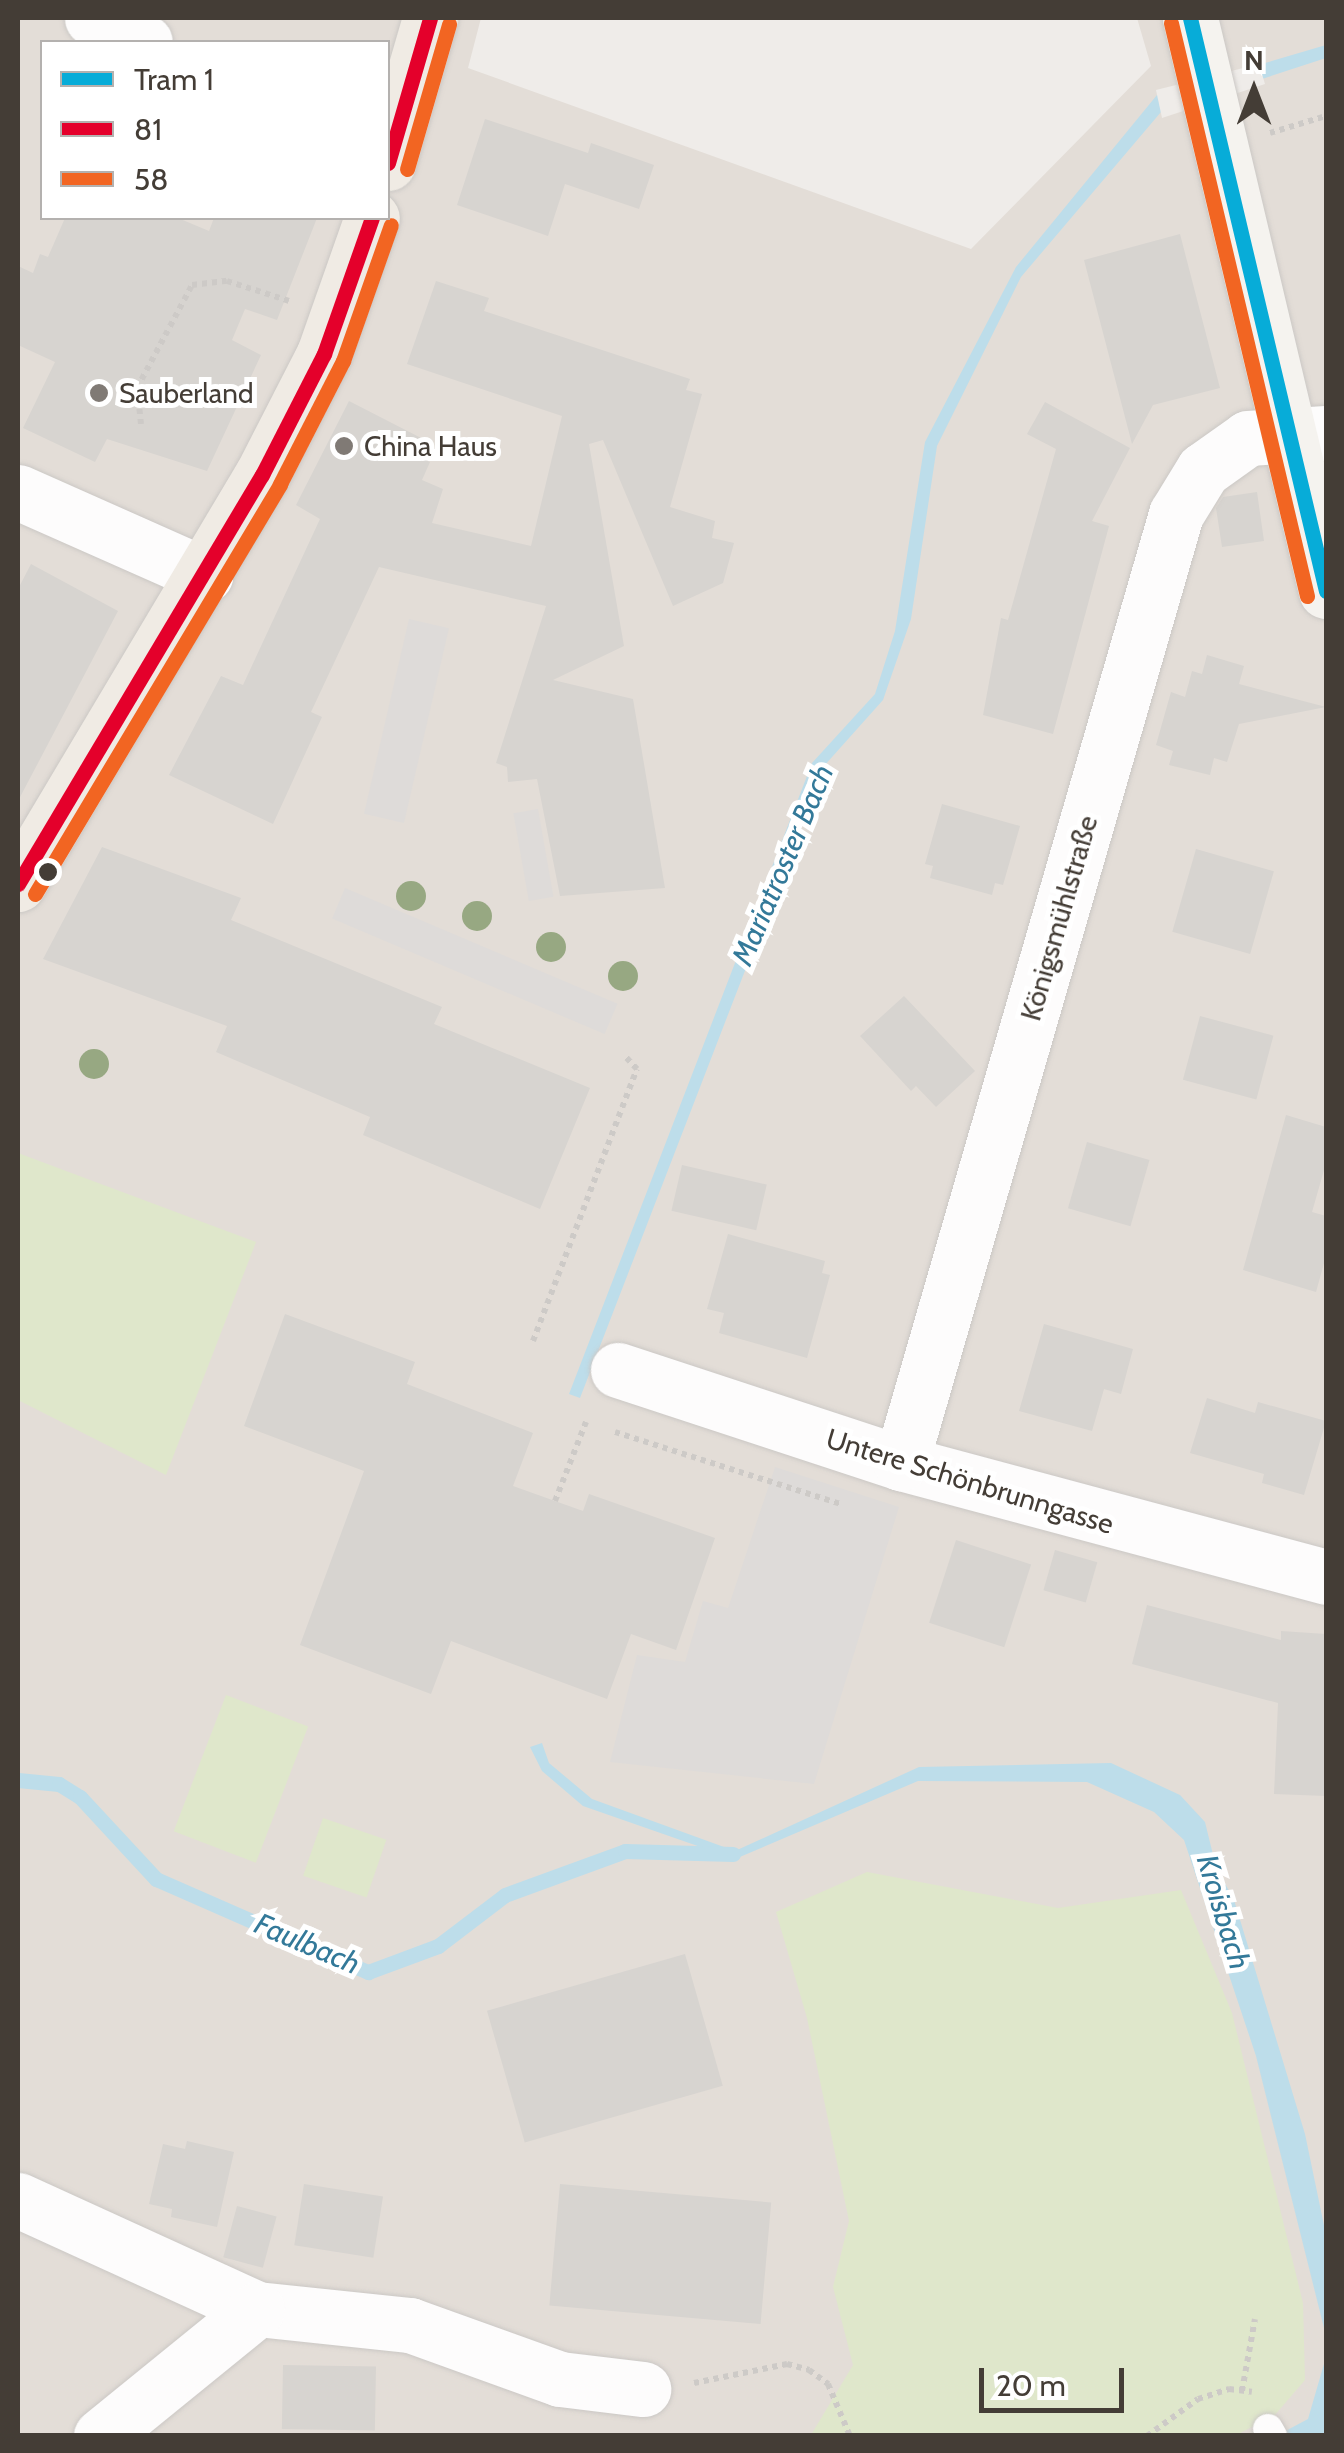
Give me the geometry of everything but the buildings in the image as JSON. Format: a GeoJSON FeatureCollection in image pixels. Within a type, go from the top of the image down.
{"type":"FeatureCollection","features":[{"type":"Feature","properties":{"kind":"main road"},"geometry":{"type":"LineString","coordinates":[[390,152],[430,18]]}},
{"type":"Feature","properties":{"kind":"main road"},"geometry":{"type":"LineString","coordinates":[[1196,40],[1240,129],[1307,433],[1326,590]]}},
{"type":"Feature","properties":{"kind":"main road"},"geometry":{"type":"LineString","coordinates":[[18,884],[205,575],[315,374],[371,220]]}},
{"type":"Feature","properties":{"kind":"street"},"geometry":{"type":"LineString","coordinates":[[92,18],[141,40]]}},
{"type":"Feature","properties":{"kind":"street","name":"Königsmühlstraße"},"geometry":{"type":"LineString","coordinates":[[901,1463],[1176,514],[1203,470],[1248,438],[1307,433]]}},
{"type":"Feature","properties":{"kind":"street"},"geometry":{"type":"LineString","coordinates":[[18,492],[205,575]]}},
{"type":"Feature","properties":{"kind":"street","name":"Untere Schönbrunngasse"},"geometry":{"type":"LineString","coordinates":[[618,1370],[901,1463],[1326,1577]]}},
{"type":"Feature","properties":{"kind":"street"},"geometry":{"type":"LineString","coordinates":[[18,2200],[257,2310],[410,2326],[560,2379],[643,2389]]}},
{"type":"Feature","properties":{"kind":"street"},"geometry":{"type":"LineString","coordinates":[[102,2436],[257,2310]]}},
{"type":"Feature","properties":{"kind":"path"},"geometry":{"type":"LineString","coordinates":[[1240,129],[1326,116]]}},
{"type":"Feature","properties":{"kind":"path"},"geometry":{"type":"LineString","coordinates":[[141,424],[138,388],[192,285],[227,282],[305,306]]}},
{"type":"Feature","properties":{"kind":"path"},"geometry":{"type":"LineString","coordinates":[[533,1341],[637,1069],[625,1056]]}},
{"type":"Feature","properties":{"kind":"path"},"geometry":{"type":"LineString","coordinates":[[555,1501],[586,1422]]}},
{"type":"Feature","properties":{"kind":"path"},"geometry":{"type":"LineString","coordinates":[[616,1432],[840,1504]]}},
{"type":"Feature","properties":{"kind":"path"},"geometry":{"type":"LineString","coordinates":[[1242,2391],[1255,2319]]}},
{"type":"Feature","properties":{"kind":"path"},"geometry":{"type":"LineString","coordinates":[[643,2389],[787,2364],[828,2384],[850,2436]]}},
{"type":"Feature","properties":{"kind":"path"},"geometry":{"type":"LineString","coordinates":[[1147,2436],[1198,2399],[1242,2391],[1254,2393],[1270,2432]]}},
{"type":"Feature","properties":{"kind":"shaded area"},"geometry":{"type":"Polygon","coordinates":[[[18,18],[481,18],[468,68],[971,249],[1151,66],[1137,18],[1326,18],[1326,2435],[18,2435],[18,18]]]}},
{"type":"Feature","properties":{"kind":"shaded area"},"geometry":{"type":"Polygon","coordinates":[[[409,619],[449,628],[404,823],[364,814],[409,619]]]}},
{"type":"Feature","properties":{"kind":"shaded area"},"geometry":{"type":"Polygon","coordinates":[[[538,809],[553,897],[529,901],[513,813],[538,809]]]}},
{"type":"Feature","properties":{"kind":"shaded area"},"geometry":{"type":"Polygon","coordinates":[[[345,888],[617,1004],[605,1034],[332,918],[345,888]]]}},
{"type":"Feature","properties":{"kind":"shaded area"},"geometry":{"type":"Polygon","coordinates":[[[775,1467],[899,1507],[814,1784],[610,1762],[637,1655],[685,1662],[703,1601],[728,1608],[775,1467]]]}},
{"type":"Feature","properties":{"kind":"green space"},"geometry":{"type":"Polygon","coordinates":[[[18,1153],[256,1242],[166,1475],[18,1400],[18,1153]]]}},
{"type":"Feature","properties":{"kind":"green space"},"geometry":{"type":"Polygon","coordinates":[[[226,1695],[308,1727],[256,1863],[174,1831],[226,1695]]]}},
{"type":"Feature","properties":{"kind":"green space"},"geometry":{"type":"Polygon","coordinates":[[[323,1818],[386,1840],[366,1897],[303,1876],[323,1818]]]}},
{"type":"Feature","properties":{"kind":"green space"},"geometry":{"type":"Polygon","coordinates":[[[867,1872],[1058,1908],[1181,1890],[1232,2013],[1303,2303],[1305,2380],[1274,2416],[1234,2436],[811,2435],[853,2365],[833,2287],[849,2221],[807,2018],[776,1912],[867,1872]]]}},
{"type":"Feature","properties":{"kind":"water","name":"Mariatroster Bach"},"geometry":{"type":"Polygon","coordinates":[[[1326,45],[1326,58],[1161,112],[1021,277],[937,446],[911,619],[883,700],[824,766],[580,1398],[569,1394],[812,763],[875,694],[895,631],[925,442],[1016,267],[1157,95],[1326,45]]]}},
{"type":"Feature","properties":{"kind":"water","name":"Kroisbach"},"geometry":{"type":"Polygon","coordinates":[[[542,1743],[549,1763],[592,1799],[735,1851],[919,1767],[1111,1763],[1180,1795],[1205,1822],[1216,1867],[1234,1900],[1305,2134],[1326,2235],[1326,2336],[1256,2056],[1184,1840],[1154,1812],[1087,1782],[918,1781],[735,1859],[583,1806],[542,1771],[530,1747],[542,1743]]]}},
{"type":"Feature","properties":{"kind":"water"},"geometry":{"type":"Polygon","coordinates":[[[1326,2357],[1326,2435],[1276,2436],[1308,2419],[1326,2357]]]}},
{"type":"Feature","properties":{"kind":"pier"},"geometry":{"type":"Polygon","coordinates":[[[1259,64],[1265,84],[1162,118],[1156,90],[1259,64]]]}},
{"type":"Feature","properties":{"kind":"waterway","name":"Faulbach"},"geometry":{"type":"LineString","coordinates":[[18,1780],[59,1784],[80,1797],[156,1879],[368,1972],[438,1946],[505,1895],[625,1851],[733,1854]]}},
{"type":"Feature","properties":{"kind":"tram line","name":"1"},"geometry":{"type":"LineString","coordinates":[[1190,18],[1326,591]]}},
{"type":"Feature","properties":{"kind":"transit line","name":"81"},"geometry":{"type":"LineString","coordinates":[[390,156],[430,18]]}},
{"type":"Feature","properties":{"kind":"transit line","name":"58"},"geometry":{"type":"LineString","coordinates":[[1171,23],[1307,596]]}},
{"type":"Feature","properties":{"kind":"transit line","name":"58"},"geometry":{"type":"LineString","coordinates":[[407,169],[449,24]]}},
{"type":"Feature","properties":{"kind":"transit line","name":"81"},"geometry":{"type":"LineString","coordinates":[[18,884],[262,475],[324,354],[371,220]]}},
{"type":"Feature","properties":{"kind":"transit line","name":"58"},"geometry":{"type":"LineString","coordinates":[[35,894],[280,484],[343,361],[391,225]]}},
{"type":"Feature","properties":{"kind":"place","name":"Sauberland"},"geometry":{"type":"Point","coordinates":[99,393]}},
{"type":"Feature","properties":{"kind":"place","name":"China Haus"},"geometry":{"type":"Point","coordinates":[344,446]}}]}
